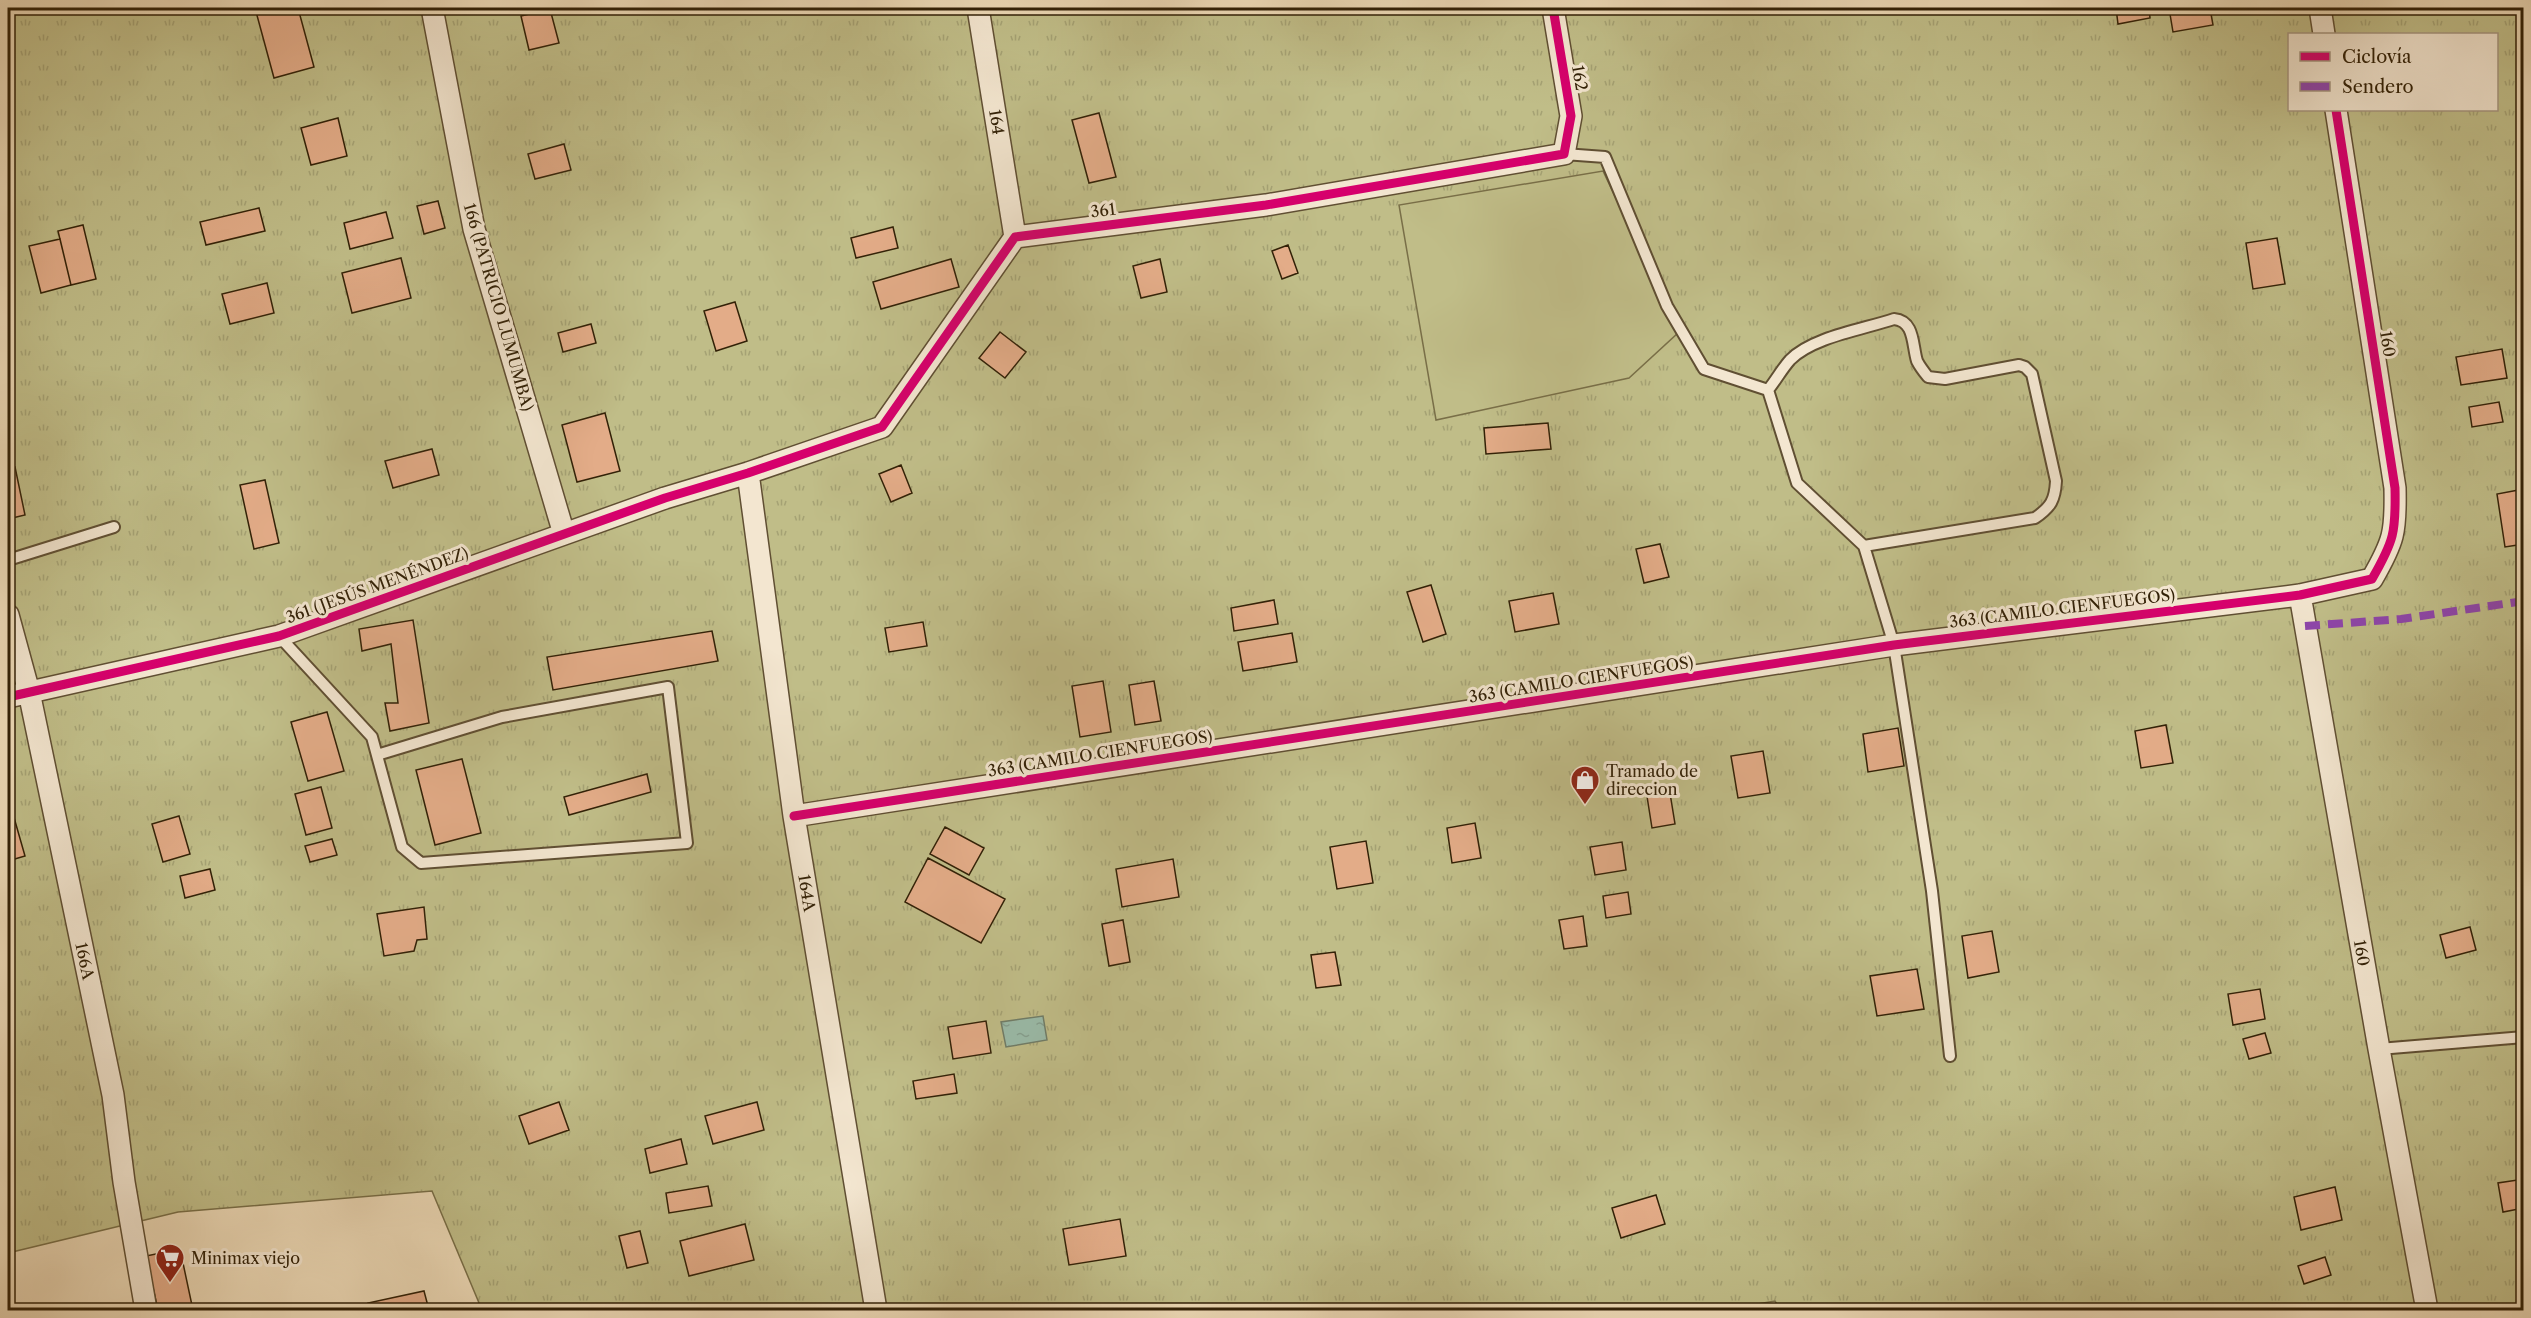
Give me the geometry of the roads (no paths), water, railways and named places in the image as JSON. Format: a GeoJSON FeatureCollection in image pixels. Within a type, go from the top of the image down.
{"type":"FeatureCollection","features":[{"type":"Feature","properties":{"kind":"street","name":"166 (PATRICIO LUMUMBA)"},"geometry":{"type":"LineString","coordinates":[[432,8],[474,230],[564,534]]}},
{"type":"Feature","properties":{"kind":"street","name":"164"},"geometry":{"type":"LineString","coordinates":[[978,8],[1015,237]]}},
{"type":"Feature","properties":{"kind":"street","name":"162"},"geometry":{"type":"LineString","coordinates":[[1553,8],[1571,116],[1564,154]]}},
{"type":"Feature","properties":{"kind":"street"},"geometry":{"type":"LineString","coordinates":[[2320,8],[2324,33]]}},
{"type":"Feature","properties":{"kind":"street","name":"160"},"geometry":{"type":"LineString","coordinates":[[2336,111],[2395,488],[2396,524],[2389,549],[2372,579]]}},
{"type":"Feature","properties":{"kind":"street","name":"361"},"geometry":{"type":"LineString","coordinates":[[1015,237],[1266,205],[1564,154]]}},
{"type":"Feature","properties":{"kind":"street"},"geometry":{"type":"LineString","coordinates":[[748,473],[882,428],[1015,237]]}},
{"type":"Feature","properties":{"kind":"street","name":"361 (JESÚS MENÉNDEZ)"},"geometry":{"type":"LineString","coordinates":[[8,697],[279,636],[665,498],[748,473]]}},
{"type":"Feature","properties":{"kind":"street","name":"164A"},"geometry":{"type":"LineString","coordinates":[[748,473],[794,816],[876,1311]]}},
{"type":"Feature","properties":{"kind":"street","name":"363 (CAMILO CIENFUEGOS)"},"geometry":{"type":"LineString","coordinates":[[794,816],[1894,645],[2300,595],[2372,579]]}},
{"type":"Feature","properties":{"kind":"street","name":"160"},"geometry":{"type":"LineString","coordinates":[[2300,595],[2427,1311]]}},
{"type":"Feature","properties":{"kind":"street","name":"166A"},"geometry":{"type":"LineString","coordinates":[[8,615],[29,692],[113,1095],[124,1182],[146,1311]]}},
{"type":"Feature","properties":{"kind":"lane"},"geometry":{"type":"LineString","coordinates":[[1564,154],[1605,157],[1667,306],[1704,369],[1768,390]]}},
{"type":"Feature","properties":{"kind":"lane"},"geometry":{"type":"LineString","coordinates":[[1768,390],[1791,360],[1803,350],[1816,343],[1894,320],[1901,320],[1909,326],[1918,363],[1928,377],[1945,379],[2019,365],[2032,374],[2056,481],[2055,496],[2050,508],[2035,518],[1864,546]]}},
{"type":"Feature","properties":{"kind":"lane"},"geometry":{"type":"LineString","coordinates":[[1768,390],[1797,483],[1864,546],[1894,645],[1932,891],[1950,1056]]}},
{"type":"Feature","properties":{"kind":"lane"},"geometry":{"type":"LineString","coordinates":[[8,560],[114,527]]}},
{"type":"Feature","properties":{"kind":"lane"},"geometry":{"type":"LineString","coordinates":[[279,636],[372,737],[402,847],[421,863],[687,843],[668,687],[502,717],[377,755]]}},
{"type":"Feature","properties":{"kind":"lane"},"geometry":{"type":"LineString","coordinates":[[2379,1049],[2523,1037]]}},
{"type":"Feature","properties":{"kind":"water"},"geometry":{"type":"Polygon","coordinates":[[[1043,1016],[1047,1040],[1006,1047],[1001,1022],[1043,1016]]]}},
{"type":"Feature","properties":{"kind":"place","name":"Tramado de direccion"},"geometry":{"type":"Point","coordinates":[1585,806]}},
{"type":"Feature","properties":{"kind":"place","name":"Minimax viejo"},"geometry":{"type":"Point","coordinates":[170,1284]}}]}
